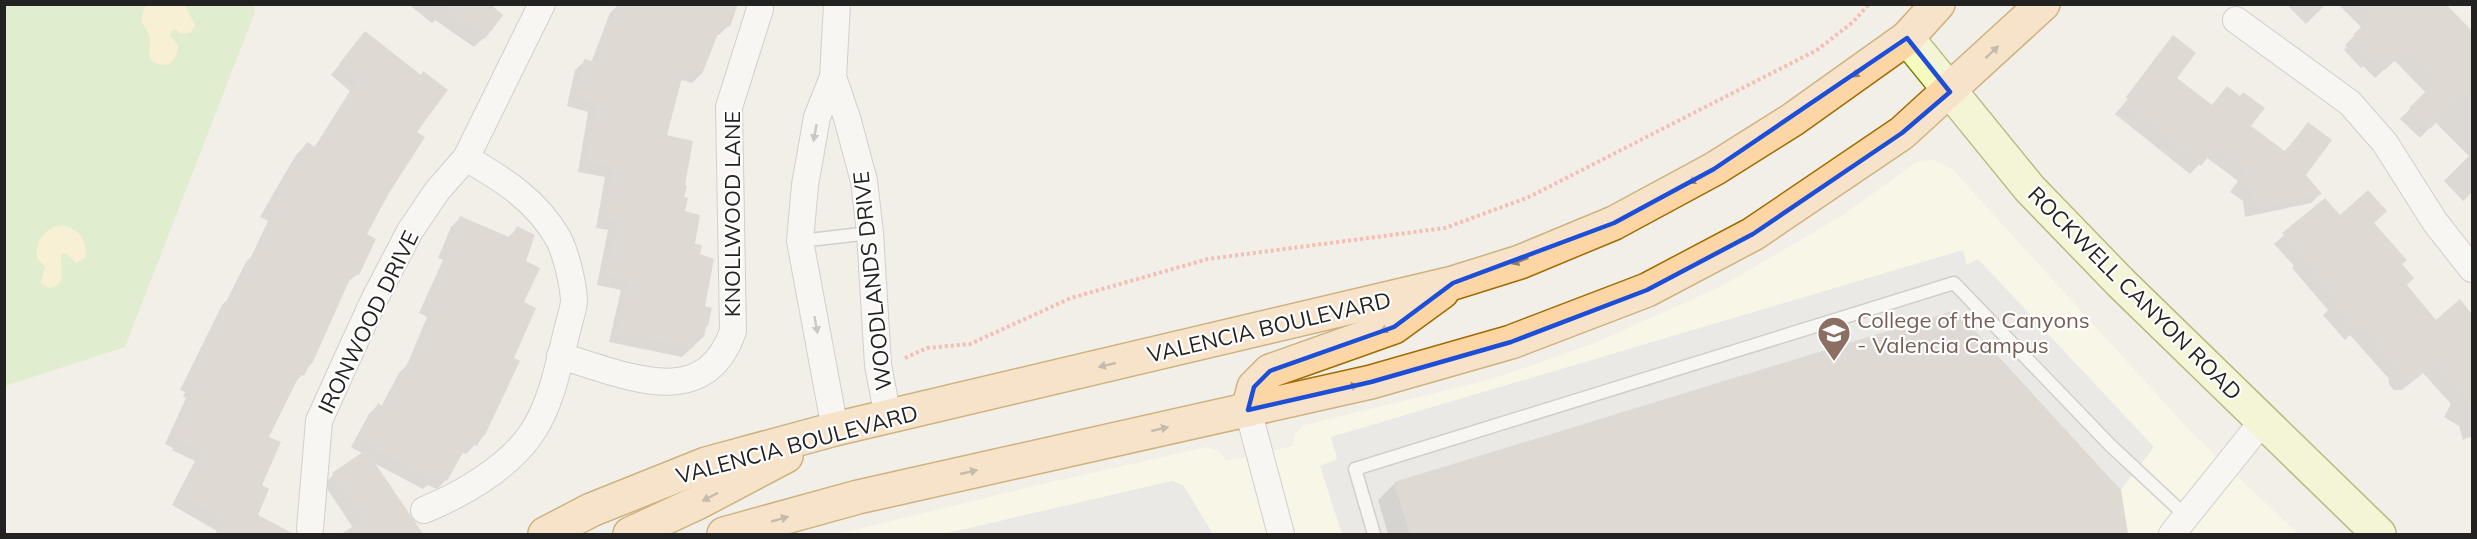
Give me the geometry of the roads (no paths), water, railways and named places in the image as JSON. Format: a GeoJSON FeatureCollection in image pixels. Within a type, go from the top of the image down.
{"type":"FeatureCollection","features":[{"type":"Feature","properties":{"kind":"main road","name":"VALENCIA BOULEVARD"},"geometry":{"type":"LineString","coordinates":[[545,534],[591,510],[706,464],[835,429],[1454,283],[1520,262],[1614,223],[1714,169],[1792,120],[1907,38],[1938,4]]}},
{"type":"Feature","properties":{"kind":"main road"},"geometry":{"type":"LineString","coordinates":[[724,534],[858,497],[1371,382],[1511,342],[1647,290],[1753,234],[1902,132],[1950,92],[2043,4]]}},
{"type":"Feature","properties":{"kind":"main road"},"geometry":{"type":"LineString","coordinates":[[1248,410],[1254,387],[1270,371],[1394,327],[1454,283]]}},
{"type":"Feature","properties":{"kind":"main road"},"geometry":{"type":"LineString","coordinates":[[630,534],[697,503],[835,429]]}},
{"type":"Feature","properties":{"kind":"street","name":"IRONWOOD DRIVE"},"geometry":{"type":"LineString","coordinates":[[310,529],[319,421],[374,300],[410,231],[437,191],[466,158],[542,4]]}},
{"type":"Feature","properties":{"kind":"street","name":"WOODLANDS DRIVE"},"geometry":{"type":"LineString","coordinates":[[835,429],[800,241],[805,185],[817,117],[833,77],[837,4]]}},
{"type":"Feature","properties":{"kind":"street","name":"KNOLLWOOD LANE"},"geometry":{"type":"LineString","coordinates":[[560,356],[650,381],[671,384],[701,375],[716,363],[727,348],[733,331],[729,107],[760,9]]}},
{"type":"Feature","properties":{"kind":"street"},"geometry":{"type":"LineString","coordinates":[[2236,20],[2350,103],[2385,143],[2435,222],[2472,269]]}},
{"type":"Feature","properties":{"kind":"street","name":"ROCKWELL CANYON ROAD"},"geometry":{"type":"LineString","coordinates":[[1907,38],[2030,189],[2121,283],[2379,534]]}},
{"type":"Feature","properties":{"kind":"street","name":"WOODLANDS DRIVE"},"geometry":{"type":"LineString","coordinates":[[833,77],[864,181],[870,233],[878,365],[888,417]]}},
{"type":"Feature","properties":{"kind":"street"},"geometry":{"type":"LineString","coordinates":[[424,510],[453,499],[513,454],[530,436],[542,415],[574,301],[564,251],[538,209],[510,184],[466,158]]}},
{"type":"Feature","properties":{"kind":"street"},"geometry":{"type":"LineString","coordinates":[[1248,410],[1281,534]]}},
{"type":"Feature","properties":{"kind":"street"},"geometry":{"type":"LineString","coordinates":[[2179,525],[2262,422]]}},
{"type":"Feature","properties":{"kind":"lane"},"geometry":{"type":"LineString","coordinates":[[800,241],[870,233]]}},
{"type":"Feature","properties":{"kind":"lane"},"geometry":{"type":"LineString","coordinates":[[1374,534],[1355,469],[1954,283],[2110,445],[2179,525]]}},
{"type":"Feature","properties":{"kind":"place","name":"College of the Canyons - Valencia Campus"},"geometry":{"type":"Point","coordinates":[1834,362]}}]}
